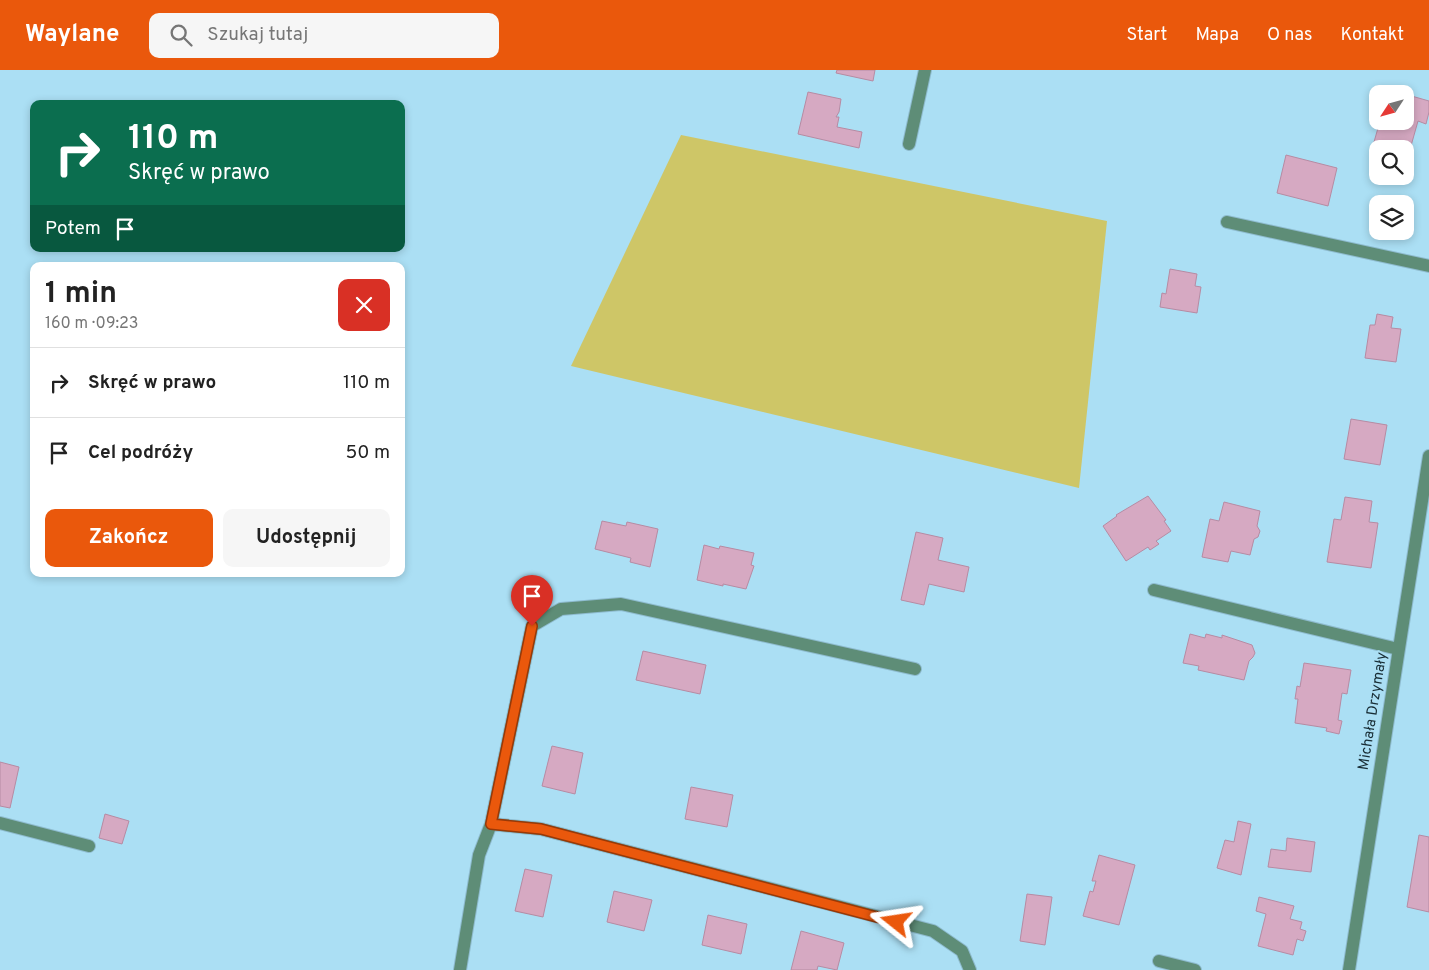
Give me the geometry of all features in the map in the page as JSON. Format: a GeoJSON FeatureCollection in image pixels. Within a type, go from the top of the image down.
{"type":"FeatureCollection","features":[{"type":"Feature","properties":{"kind":"street"},"geometry":{"type":"LineString","coordinates":[[909,144],[925,70]]}},
{"type":"Feature","properties":{"kind":"street"},"geometry":{"type":"LineString","coordinates":[[1227,222],[1429,266]]}},
{"type":"Feature","properties":{"kind":"street","name":"Michała Drzymały"},"geometry":{"type":"LineString","coordinates":[[1349,970],[1429,456]]}},
{"type":"Feature","properties":{"kind":"street"},"geometry":{"type":"LineString","coordinates":[[1154,590],[1398,650]]}},
{"type":"Feature","properties":{"kind":"street"},"geometry":{"type":"LineString","coordinates":[[460,970],[479,856],[491,824],[532,626],[561,608],[621,604],[914,669]]}},
{"type":"Feature","properties":{"kind":"street"},"geometry":{"type":"LineString","coordinates":[[0,823],[89,846]]}},
{"type":"Feature","properties":{"kind":"street"},"geometry":{"type":"LineString","coordinates":[[491,824],[541,829],[933,931],[962,951],[970,970]]}},
{"type":"Feature","properties":{"kind":"street"},"geometry":{"type":"LineString","coordinates":[[1159,960],[1195,970]]}},
{"type":"Feature","properties":{"kind":"shaded area"},"geometry":{"type":"Polygon","coordinates":[[[681,135],[1107,221],[1079,488],[571,366],[681,135]]]}},
{"type":"Feature","properties":{"kind":"building"},"geometry":{"type":"Polygon","coordinates":[[[837,70],[875,70],[873,81],[836,73],[837,70]]]}},
{"type":"Feature","properties":{"kind":"building"},"geometry":{"type":"Polygon","coordinates":[[[808,92],[841,99],[839,112],[836,117],[839,117],[837,127],[862,132],[859,148],[798,134],[808,92]]]}},
{"type":"Feature","properties":{"kind":"building"},"geometry":{"type":"Polygon","coordinates":[[[1414,97],[1429,101],[1426,124],[1418,121],[1413,140],[1375,140],[1377,130],[1414,130],[1414,97]]]}},
{"type":"Feature","properties":{"kind":"building"},"geometry":{"type":"Polygon","coordinates":[[[1286,155],[1337,168],[1328,206],[1277,193],[1286,155]]]}},
{"type":"Feature","properties":{"kind":"building"},"geometry":{"type":"Polygon","coordinates":[[[1170,269],[1197,274],[1195,286],[1201,287],[1197,313],[1160,307],[1162,293],[1166,294],[1170,269]]]}},
{"type":"Feature","properties":{"kind":"building"},"geometry":{"type":"Polygon","coordinates":[[[1377,314],[1393,317],[1391,328],[1401,329],[1396,362],[1365,358],[1370,325],[1375,325],[1377,314]]]}},
{"type":"Feature","properties":{"kind":"building"},"geometry":{"type":"Polygon","coordinates":[[[1351,419],[1387,425],[1380,465],[1344,459],[1351,419]]]}},
{"type":"Feature","properties":{"kind":"building"},"geometry":{"type":"Polygon","coordinates":[[[1148,496],[1166,520],[1164,521],[1171,531],[1156,541],[1159,544],[1150,550],[1148,547],[1126,561],[1103,526],[1116,515],[1148,496]]]}},
{"type":"Feature","properties":{"kind":"building"},"geometry":{"type":"Polygon","coordinates":[[[1345,497],[1372,501],[1369,522],[1378,523],[1371,568],[1327,562],[1334,519],[1341,520],[1345,497]]]}},
{"type":"Feature","properties":{"kind":"building"},"geometry":{"type":"Polygon","coordinates":[[[1224,502],[1260,511],[1257,526],[1260,531],[1258,537],[1254,539],[1250,555],[1231,551],[1228,562],[1202,557],[1210,519],[1219,521],[1224,502]]]}},
{"type":"Feature","properties":{"kind":"building"},"geometry":{"type":"Polygon","coordinates":[[[602,521],[626,526],[627,522],[658,529],[650,567],[630,562],[631,558],[595,549],[602,521]]]}},
{"type":"Feature","properties":{"kind":"building"},"geometry":{"type":"Polygon","coordinates":[[[916,532],[943,538],[938,560],[969,567],[964,592],[929,584],[924,605],[901,600],[916,532]]]}},
{"type":"Feature","properties":{"kind":"building"},"geometry":{"type":"Polygon","coordinates":[[[704,545],[719,549],[720,546],[754,553],[751,565],[754,566],[746,589],[697,580],[704,545]]]}},
{"type":"Feature","properties":{"kind":"building"},"geometry":{"type":"Polygon","coordinates":[[[1190,634],[1205,638],[1206,634],[1222,638],[1222,635],[1252,645],[1255,653],[1249,661],[1244,680],[1198,670],[1199,666],[1183,663],[1190,634]]]}},
{"type":"Feature","properties":{"kind":"building"},"geometry":{"type":"Polygon","coordinates":[[[643,651],[706,665],[700,694],[636,680],[643,651]]]}},
{"type":"Feature","properties":{"kind":"building"},"geometry":{"type":"Polygon","coordinates":[[[1304,663],[1351,670],[1347,694],[1342,693],[1338,720],[1342,721],[1339,734],[1326,731],[1327,728],[1295,723],[1298,699],[1295,699],[1297,686],[1300,687],[1304,663]]]}},
{"type":"Feature","properties":{"kind":"building"},"geometry":{"type":"Polygon","coordinates":[[[552,746],[583,753],[575,794],[542,786],[552,746]]]}},
{"type":"Feature","properties":{"kind":"building"},"geometry":{"type":"Polygon","coordinates":[[[0,762],[19,767],[10,808],[0,806],[0,762]]]}},
{"type":"Feature","properties":{"kind":"building"},"geometry":{"type":"Polygon","coordinates":[[[691,787],[733,795],[727,827],[685,819],[691,787]]]}},
{"type":"Feature","properties":{"kind":"building"},"geometry":{"type":"Polygon","coordinates":[[[105,814],[129,821],[122,844],[99,838],[105,814]]]}},
{"type":"Feature","properties":{"kind":"building"},"geometry":{"type":"Polygon","coordinates":[[[1238,821],[1251,824],[1241,875],[1217,868],[1225,840],[1234,842],[1238,821]]]}},
{"type":"Feature","properties":{"kind":"building"},"geometry":{"type":"Polygon","coordinates":[[[1419,835],[1429,837],[1429,912],[1407,907],[1419,835]]]}},
{"type":"Feature","properties":{"kind":"building"},"geometry":{"type":"Polygon","coordinates":[[[1287,838],[1315,842],[1311,872],[1268,867],[1271,849],[1286,851],[1287,838]]]}},
{"type":"Feature","properties":{"kind":"building"},"geometry":{"type":"Polygon","coordinates":[[[1099,855],[1135,865],[1119,925],[1083,916],[1090,891],[1093,892],[1096,881],[1092,881],[1099,855]]]}},
{"type":"Feature","properties":{"kind":"building"},"geometry":{"type":"Polygon","coordinates":[[[525,869],[552,875],[543,917],[515,911],[525,869]]]}},
{"type":"Feature","properties":{"kind":"building"},"geometry":{"type":"Polygon","coordinates":[[[614,891],[652,900],[644,931],[607,922],[614,891]]]}},
{"type":"Feature","properties":{"kind":"building"},"geometry":{"type":"Polygon","coordinates":[[[1027,894],[1052,897],[1045,945],[1020,941],[1027,894]]]}},
{"type":"Feature","properties":{"kind":"building"},"geometry":{"type":"Polygon","coordinates":[[[1259,897],[1294,906],[1290,919],[1302,922],[1300,929],[1306,931],[1303,941],[1297,939],[1293,955],[1258,946],[1266,914],[1256,911],[1259,897]]]}},
{"type":"Feature","properties":{"kind":"building"},"geometry":{"type":"Polygon","coordinates":[[[708,915],[747,924],[741,954],[702,945],[708,915]]]}},
{"type":"Feature","properties":{"kind":"building"},"geometry":{"type":"Polygon","coordinates":[[[801,931],[844,943],[837,970],[818,966],[817,970],[791,970],[801,931]]]}},
{"type":"Feature","properties":{"kind":"route"},"geometry":{"type":"LineString","coordinates":[[532,626],[491,824],[541,829],[896,922]]}}]}
